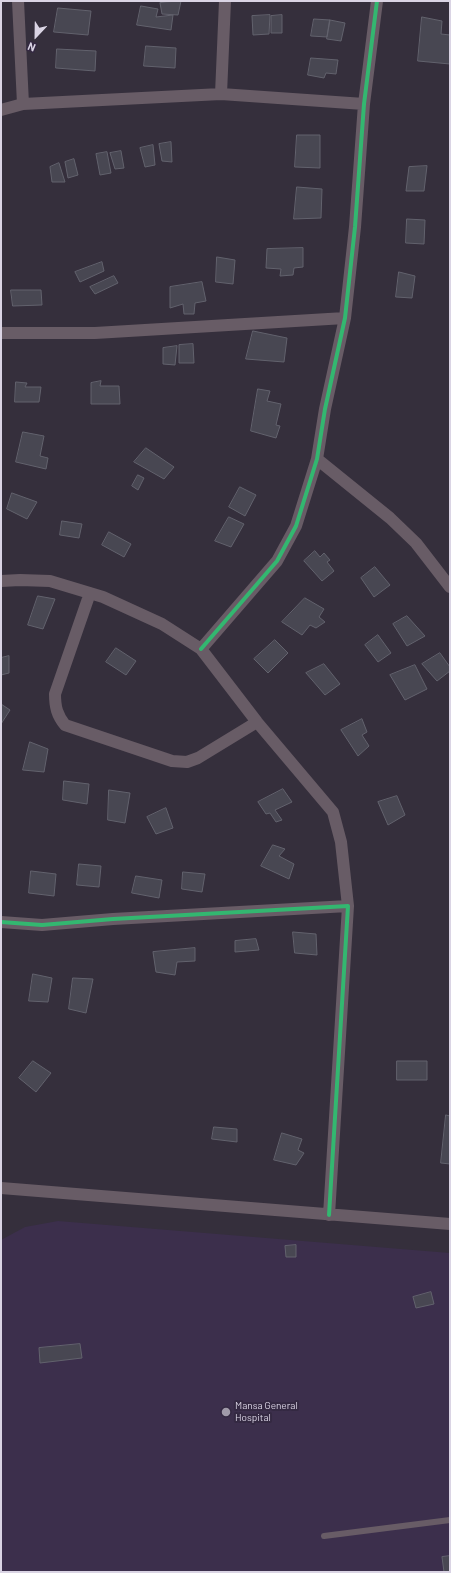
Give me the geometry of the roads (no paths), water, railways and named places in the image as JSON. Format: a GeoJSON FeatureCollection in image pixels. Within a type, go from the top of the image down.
{"type":"FeatureCollection","features":[{"type":"Feature","properties":{"kind":"street"},"geometry":{"type":"LineString","coordinates":[[18,1],[23,104]]}},
{"type":"Feature","properties":{"kind":"street"},"geometry":{"type":"LineString","coordinates":[[221,94],[225,1]]}},
{"type":"Feature","properties":{"kind":"street"},"geometry":{"type":"LineString","coordinates":[[201,649],[277,561],[296,526],[317,459],[325,409],[345,318],[355,227],[364,104],[378,1]]}},
{"type":"Feature","properties":{"kind":"street"},"geometry":{"type":"LineString","coordinates":[[1,110],[23,104],[221,94],[364,104]]}},
{"type":"Feature","properties":{"kind":"street"},"geometry":{"type":"LineString","coordinates":[[1,333],[95,333],[345,318]]}},
{"type":"Feature","properties":{"kind":"street"},"geometry":{"type":"LineString","coordinates":[[317,459],[390,518],[416,543],[450,586]]}},
{"type":"Feature","properties":{"kind":"street"},"geometry":{"type":"LineString","coordinates":[[1,581],[50,581],[103,597],[162,624],[201,649],[257,722],[333,812],[341,842],[348,906],[328,1215]]}},
{"type":"Feature","properties":{"kind":"street"},"geometry":{"type":"LineString","coordinates":[[90,593],[56,694],[55,706],[58,717],[65,725],[172,761],[187,762],[198,758],[257,722]]}},
{"type":"Feature","properties":{"kind":"street"},"geometry":{"type":"LineString","coordinates":[[1,922],[42,925],[113,919],[348,906]]}},
{"type":"Feature","properties":{"kind":"street"},"geometry":{"type":"LineString","coordinates":[[1,1188],[450,1224]]}},
{"type":"Feature","properties":{"kind":"lane"},"geometry":{"type":"LineString","coordinates":[[324,1536],[450,1520]]}},
{"type":"Feature","properties":{"kind":"place","name":"Mansa General Hospital"},"geometry":{"type":"Point","coordinates":[226,1412]}}]}
